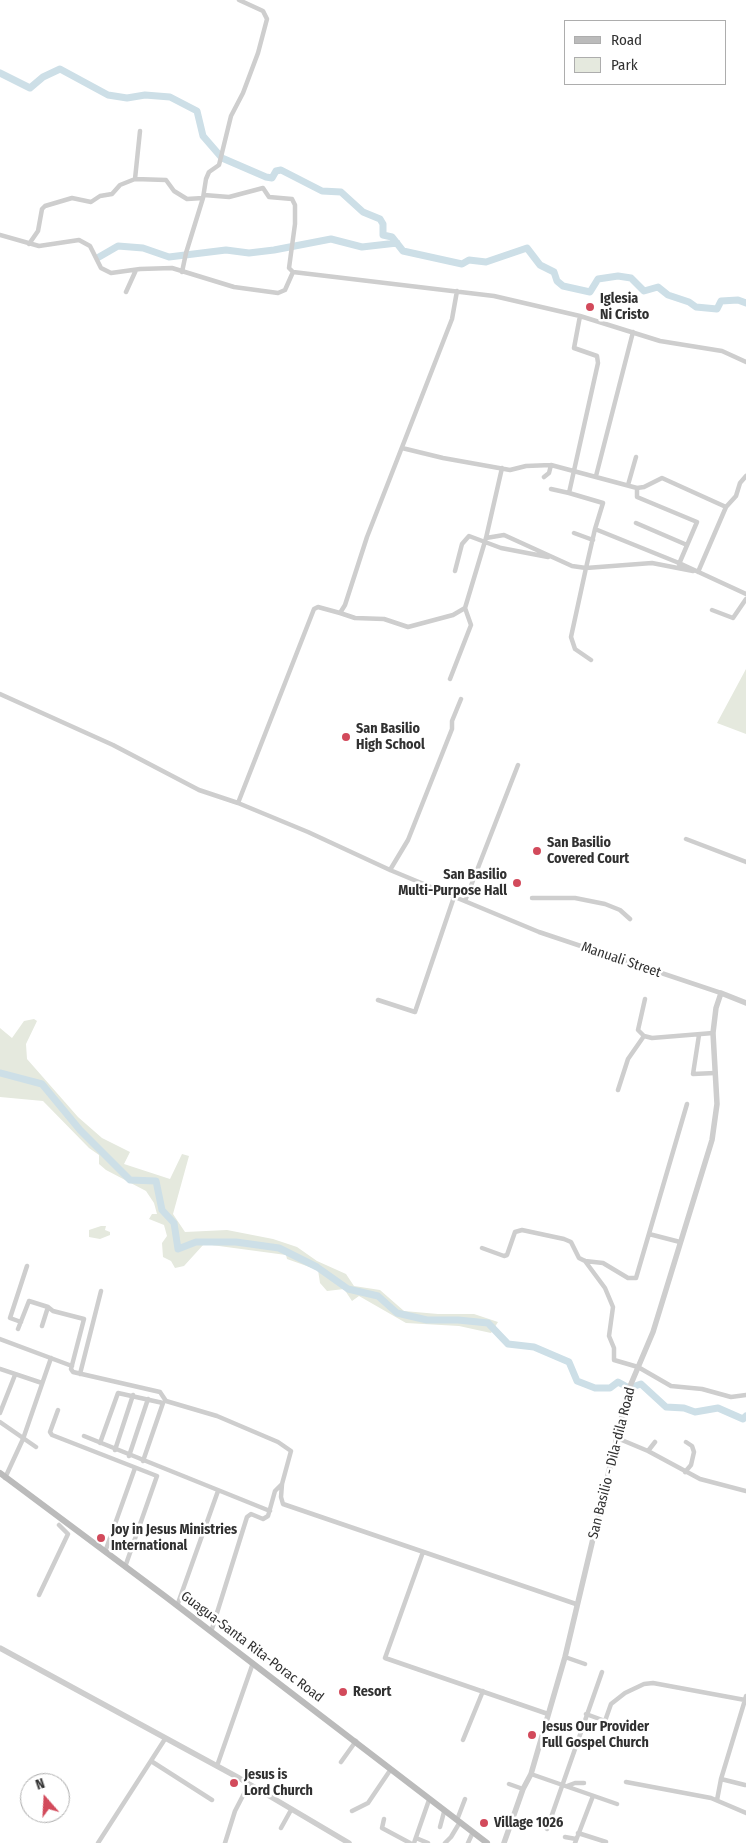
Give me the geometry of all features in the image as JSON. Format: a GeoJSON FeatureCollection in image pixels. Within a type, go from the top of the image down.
{"type":"FeatureCollection","features":[{"type":"Feature","properties":{"kind":"main road","name":"Guagua-Santa Rita-Porac Road"},"geometry":{"type":"LineString","coordinates":[[3,1476],[177,1606],[487,1843]]}},
{"type":"Feature","properties":{"kind":"street"},"geometry":{"type":"LineString","coordinates":[[182,272],[186,252],[204,197],[209,172],[219,165],[231,116],[243,93],[258,53],[267,20],[263,11],[238,0]]}},
{"type":"Feature","properties":{"kind":"street"},"geometry":{"type":"LineString","coordinates":[[135,179],[140,131]]}},
{"type":"Feature","properties":{"kind":"street"},"geometry":{"type":"LineString","coordinates":[[29,244],[38,231],[42,209],[45,206],[72,198],[91,202],[100,196],[112,194],[120,185],[135,179],[166,180],[174,191],[187,199],[229,197],[263,188],[268,197],[292,199],[295,205],[289,268],[293,272],[510,299],[580,316],[660,341],[722,351],[746,362]]}},
{"type":"Feature","properties":{"kind":"street"},"geometry":{"type":"LineString","coordinates":[[0,235],[39,246],[79,240],[90,246],[99,265],[106,272],[172,268],[234,287],[278,293],[285,290],[293,272]]}},
{"type":"Feature","properties":{"kind":"street"},"geometry":{"type":"LineString","coordinates":[[126,292],[136,270]]}},
{"type":"Feature","properties":{"kind":"street"},"geometry":{"type":"LineString","coordinates":[[340,613],[345,604],[367,537],[452,319],[457,292]]}},
{"type":"Feature","properties":{"kind":"street"},"geometry":{"type":"LineString","coordinates":[[570,493],[598,359],[597,356],[574,348],[580,316]]}},
{"type":"Feature","properties":{"kind":"street"},"geometry":{"type":"LineString","coordinates":[[596,476],[633,332]]}},
{"type":"Feature","properties":{"kind":"street"},"geometry":{"type":"LineString","coordinates":[[402,448],[443,458],[502,468],[551,465],[637,488],[644,487],[662,478],[726,507]]}},
{"type":"Feature","properties":{"kind":"street"},"geometry":{"type":"LineString","coordinates":[[628,485],[636,457]]}},
{"type":"Feature","properties":{"kind":"street"},"geometry":{"type":"LineString","coordinates":[[544,477],[549,473],[551,465]]}},
{"type":"Feature","properties":{"kind":"street"},"geometry":{"type":"LineString","coordinates":[[450,679],[471,625],[465,608],[486,540],[502,468]]}},
{"type":"Feature","properties":{"kind":"street"},"geometry":{"type":"LineString","coordinates":[[696,572],[726,507],[736,496],[740,483],[746,478]]}},
{"type":"Feature","properties":{"kind":"street"},"geometry":{"type":"LineString","coordinates":[[637,488],[637,496],[697,521],[678,566]]}},
{"type":"Feature","properties":{"kind":"street"},"geometry":{"type":"LineString","coordinates":[[551,489],[603,503],[592,540],[571,637],[575,649],[591,660]]}},
{"type":"Feature","properties":{"kind":"street"},"geometry":{"type":"LineString","coordinates":[[636,523],[687,545]]}},
{"type":"Feature","properties":{"kind":"street"},"geometry":{"type":"LineString","coordinates":[[595,529],[746,594]]}},
{"type":"Feature","properties":{"kind":"street"},"geometry":{"type":"LineString","coordinates":[[574,533],[592,540]]}},
{"type":"Feature","properties":{"kind":"street"},"geometry":{"type":"LineString","coordinates":[[486,540],[504,535],[572,566],[586,568],[652,563],[678,566]]}},
{"type":"Feature","properties":{"kind":"street"},"geometry":{"type":"LineString","coordinates":[[455,571],[464,540],[469,536],[486,540],[501,548],[554,558]]}},
{"type":"Feature","properties":{"kind":"street"},"geometry":{"type":"LineString","coordinates":[[712,610],[733,618],[746,599]]}},
{"type":"Feature","properties":{"kind":"street"},"geometry":{"type":"LineString","coordinates":[[238,803],[314,609],[318,607],[363,619],[384,619],[408,627],[453,615],[465,608]]}},
{"type":"Feature","properties":{"kind":"street","name":"Manuali Street"},"geometry":{"type":"LineString","coordinates":[[0,694],[113,745],[199,790],[238,803],[454,897],[522,925],[721,994]]}},
{"type":"Feature","properties":{"kind":"street"},"geometry":{"type":"LineString","coordinates":[[390,870],[408,840],[452,730],[452,721],[461,699]]}},
{"type":"Feature","properties":{"kind":"street"},"geometry":{"type":"LineString","coordinates":[[464,901],[518,765]]}},
{"type":"Feature","properties":{"kind":"street"},"geometry":{"type":"LineString","coordinates":[[686,839],[746,862]]}},
{"type":"Feature","properties":{"kind":"street"},"geometry":{"type":"LineString","coordinates":[[378,1000],[415,1012],[454,897]]}},
{"type":"Feature","properties":{"kind":"street"},"geometry":{"type":"LineString","coordinates":[[532,898],[575,898],[605,904],[620,910],[630,919]]}},
{"type":"Feature","properties":{"kind":"street"},"geometry":{"type":"LineString","coordinates":[[721,994],[746,1003]]}},
{"type":"Feature","properties":{"kind":"street","name":"San Basilio - Dila-dila Road"},"geometry":{"type":"LineString","coordinates":[[504,1843],[523,1789],[531,1774],[565,1658],[576,1604],[628,1390],[653,1332],[714,1132],[717,1104],[713,1033],[721,994]]}},
{"type":"Feature","properties":{"kind":"street"},"geometry":{"type":"LineString","coordinates":[[645,999],[638,1030],[644,1036],[652,1038],[713,1033]]}},
{"type":"Feature","properties":{"kind":"street"},"geometry":{"type":"LineString","coordinates":[[698,1035],[692,1074],[715,1073]]}},
{"type":"Feature","properties":{"kind":"street"},"geometry":{"type":"LineString","coordinates":[[618,1090],[628,1059],[644,1036]]}},
{"type":"Feature","properties":{"kind":"street"},"geometry":{"type":"LineString","coordinates":[[482,1248],[504,1256],[507,1255],[515,1232],[522,1230],[571,1242],[579,1258],[585,1261],[603,1263],[634,1280],[687,1104]]}},
{"type":"Feature","properties":{"kind":"street"},"geometry":{"type":"LineString","coordinates":[[649,1234],[680,1242]]}},
{"type":"Feature","properties":{"kind":"street"},"geometry":{"type":"LineString","coordinates":[[585,1261],[605,1288],[613,1306],[609,1328],[614,1348],[612,1358],[671,1386],[702,1389],[731,1397],[746,1395]]}},
{"type":"Feature","properties":{"kind":"street"},"geometry":{"type":"LineString","coordinates":[[21,1322],[10,1318],[27,1266]]}},
{"type":"Feature","properties":{"kind":"street"},"geometry":{"type":"LineString","coordinates":[[80,1374],[101,1290]]}},
{"type":"Feature","properties":{"kind":"street"},"geometry":{"type":"LineString","coordinates":[[18,1329],[29,1301],[48,1307],[53,1311],[84,1319],[71,1371],[160,1392],[166,1401],[217,1416],[278,1442],[291,1450],[282,1484],[281,1497],[283,1504],[576,1604]]}},
{"type":"Feature","properties":{"kind":"street"},"geometry":{"type":"LineString","coordinates":[[42,1326],[48,1307]]}},
{"type":"Feature","properties":{"kind":"street"},"geometry":{"type":"LineString","coordinates":[[0,1339],[72,1366]]}},
{"type":"Feature","properties":{"kind":"street"},"geometry":{"type":"LineString","coordinates":[[3,1476],[23,1439],[51,1358]]}},
{"type":"Feature","properties":{"kind":"street"},"geometry":{"type":"LineString","coordinates":[[0,1369],[42,1384]]}},
{"type":"Feature","properties":{"kind":"street"},"geometry":{"type":"LineString","coordinates":[[0,1413],[15,1375]]}},
{"type":"Feature","properties":{"kind":"street"},"geometry":{"type":"LineString","coordinates":[[100,1443],[117,1394],[133,1395],[163,1404],[143,1461]]}},
{"type":"Feature","properties":{"kind":"street"},"geometry":{"type":"LineString","coordinates":[[115,1450],[133,1395]]}},
{"type":"Feature","properties":{"kind":"street"},"geometry":{"type":"LineString","coordinates":[[129,1456],[148,1399]]}},
{"type":"Feature","properties":{"kind":"street"},"geometry":{"type":"LineString","coordinates":[[58,1410],[50,1434],[157,1476],[125,1567]]}},
{"type":"Feature","properties":{"kind":"street"},"geometry":{"type":"LineString","coordinates":[[0,1422],[36,1447]]}},
{"type":"Feature","properties":{"kind":"street"},"geometry":{"type":"LineString","coordinates":[[84,1436],[129,1456],[270,1511]]}},
{"type":"Feature","properties":{"kind":"street"},"geometry":{"type":"LineString","coordinates":[[617,1438],[648,1451],[700,1479],[746,1491]]}},
{"type":"Feature","properties":{"kind":"street"},"geometry":{"type":"LineString","coordinates":[[648,1451],[654,1442]]}},
{"type":"Feature","properties":{"kind":"street"},"geometry":{"type":"LineString","coordinates":[[685,1472],[691,1465],[694,1452],[692,1446],[686,1442]]}},
{"type":"Feature","properties":{"kind":"street"},"geometry":{"type":"LineString","coordinates":[[105,1552],[135,1468]]}},
{"type":"Feature","properties":{"kind":"street"},"geometry":{"type":"LineString","coordinates":[[211,1632],[248,1515],[262,1519],[270,1511],[275,1491],[282,1484]]}},
{"type":"Feature","properties":{"kind":"street"},"geometry":{"type":"LineString","coordinates":[[177,1606],[218,1491]]}},
{"type":"Feature","properties":{"kind":"street"},"geometry":{"type":"LineString","coordinates":[[273,1498],[281,1497]]}},
{"type":"Feature","properties":{"kind":"street"},"geometry":{"type":"LineString","coordinates":[[39,1595],[68,1534],[59,1525]]}},
{"type":"Feature","properties":{"kind":"street"},"geometry":{"type":"LineString","coordinates":[[423,1552],[385,1658],[548,1714]]}},
{"type":"Feature","properties":{"kind":"street"},"geometry":{"type":"LineString","coordinates":[[0,1648],[217,1766],[345,1842]]}},
{"type":"Feature","properties":{"kind":"street"},"geometry":{"type":"LineString","coordinates":[[565,1658],[585,1664]]}},
{"type":"Feature","properties":{"kind":"street"},"geometry":{"type":"LineString","coordinates":[[217,1766],[252,1663]]}},
{"type":"Feature","properties":{"kind":"street"},"geometry":{"type":"LineString","coordinates":[[547,1828],[564,1786],[586,1714],[602,1672]]}},
{"type":"Feature","properties":{"kind":"street"},"geometry":{"type":"LineString","coordinates":[[586,1714],[605,1720],[611,1704],[644,1684],[653,1683],[745,1698],[720,1779],[717,1800]]}},
{"type":"Feature","properties":{"kind":"street"},"geometry":{"type":"LineString","coordinates":[[463,1740],[482,1691]]}},
{"type":"Feature","properties":{"kind":"street"},"geometry":{"type":"LineString","coordinates":[[98,1843],[165,1739]]}},
{"type":"Feature","properties":{"kind":"street"},"geometry":{"type":"LineString","coordinates":[[340,1762],[356,1742]]}},
{"type":"Feature","properties":{"kind":"street"},"geometry":{"type":"LineString","coordinates":[[151,1761],[212,1800]]}},
{"type":"Feature","properties":{"kind":"street"},"geometry":{"type":"LineString","coordinates":[[352,1811],[368,1803],[391,1769]]}},
{"type":"Feature","properties":{"kind":"street"},"geometry":{"type":"LineString","coordinates":[[531,1774],[617,1804]]}},
{"type":"Feature","properties":{"kind":"street"},"geometry":{"type":"LineString","coordinates":[[720,1779],[745,1785]]}},
{"type":"Feature","properties":{"kind":"street"},"geometry":{"type":"LineString","coordinates":[[626,1782],[717,1800],[730,1808],[746,1813]]}},
{"type":"Feature","properties":{"kind":"street"},"geometry":{"type":"LineString","coordinates":[[564,1786],[584,1783]]}},
{"type":"Feature","properties":{"kind":"street"},"geometry":{"type":"LineString","coordinates":[[225,1843],[235,1811],[249,1784]]}},
{"type":"Feature","properties":{"kind":"street"},"geometry":{"type":"LineString","coordinates":[[509,1784],[523,1789]]}},
{"type":"Feature","properties":{"kind":"street"},"geometry":{"type":"LineString","coordinates":[[564,1837],[575,1841],[593,1796]]}},
{"type":"Feature","properties":{"kind":"street"},"geometry":{"type":"LineString","coordinates":[[444,1843],[451,1837],[465,1799]]}},
{"type":"Feature","properties":{"kind":"street"},"geometry":{"type":"LineString","coordinates":[[428,1843],[415,1840],[429,1800]]}},
{"type":"Feature","properties":{"kind":"street"},"geometry":{"type":"LineString","coordinates":[[281,1828],[291,1810]]}},
{"type":"Feature","properties":{"kind":"street"},"geometry":{"type":"LineString","coordinates":[[440,1827],[444,1812]]}},
{"type":"Feature","properties":{"kind":"street"},"geometry":{"type":"LineString","coordinates":[[384,1819],[382,1828],[410,1843]]}},
{"type":"Feature","properties":{"kind":"street"},"geometry":{"type":"LineString","coordinates":[[468,1843],[473,1832]]}},
{"type":"Feature","properties":{"kind":"street"},"geometry":{"type":"LineString","coordinates":[[578,1833],[606,1842]]}},
{"type":"Feature","properties":{"kind":"green space"},"geometry":{"type":"Polygon","coordinates":[[[746,669],[746,734],[717,723],[746,669]]]}},
{"type":"Feature","properties":{"kind":"green space"},"geometry":{"type":"Polygon","coordinates":[[[34,1019],[37,1021],[26,1044],[27,1059],[78,1117],[102,1138],[130,1152],[124,1164],[170,1179],[182,1154],[189,1156],[173,1214],[185,1232],[227,1230],[273,1239],[297,1247],[317,1261],[346,1274],[354,1286],[380,1290],[404,1311],[438,1314],[474,1314],[498,1322],[491,1333],[459,1326],[406,1323],[359,1296],[352,1301],[344,1289],[327,1291],[320,1283],[318,1270],[287,1259],[286,1255],[204,1244],[184,1266],[175,1268],[171,1261],[163,1257],[162,1243],[167,1236],[164,1225],[149,1219],[152,1214],[157,1214],[154,1203],[146,1191],[106,1170],[99,1164],[99,1155],[89,1148],[43,1101],[0,1097],[0,1028],[12,1038],[24,1021],[34,1019]]]}},
{"type":"Feature","properties":{"kind":"green space"},"geometry":{"type":"Polygon","coordinates":[[[106,1226],[105,1230],[110,1232],[110,1235],[100,1239],[89,1237],[89,1230],[106,1226]]]}},
{"type":"Feature","properties":{"kind":"waterway"},"geometry":{"type":"LineString","coordinates":[[0,73],[30,88],[43,77],[60,69],[108,95],[127,98],[145,95],[170,97],[197,111],[203,136],[222,158],[266,177],[272,178],[276,171],[281,170],[322,191],[341,192],[363,212],[380,219],[383,224],[383,235],[392,237],[403,251],[462,264],[469,260],[486,262],[527,248],[540,265],[554,272],[557,281],[563,286],[590,292],[598,279],[618,276],[631,278],[644,291],[658,287],[668,295],[689,302],[696,307],[717,309],[721,301],[738,300],[746,303]]}},
{"type":"Feature","properties":{"kind":"waterway"},"geometry":{"type":"LineString","coordinates":[[99,257],[118,246],[143,248],[169,257],[226,250],[249,253],[331,239],[362,247],[397,243]]}},
{"type":"Feature","properties":{"kind":"waterway"},"geometry":{"type":"LineString","coordinates":[[0,1073],[42,1084],[80,1130],[130,1180],[156,1181],[162,1210],[174,1223],[178,1249],[196,1242],[236,1242],[279,1248],[317,1267],[348,1289],[378,1296],[397,1313],[427,1320],[458,1320],[488,1323],[508,1344],[534,1347],[569,1362],[577,1381],[595,1388],[610,1388],[618,1382],[629,1388],[641,1384],[666,1407],[684,1408],[695,1412],[718,1408],[743,1419],[746,1416]]}},
{"type":"Feature","properties":{"kind":"place","name":"Iglesia Ni Cristo"},"geometry":{"type":"Point","coordinates":[590,307]}},
{"type":"Feature","properties":{"kind":"place","name":"San Basilio High School"},"geometry":{"type":"Point","coordinates":[346,737]}},
{"type":"Feature","properties":{"kind":"place","name":"San Basilio Covered Court"},"geometry":{"type":"Point","coordinates":[537,851]}},
{"type":"Feature","properties":{"kind":"place","name":"San Basilio Multi-Purpose Hall"},"geometry":{"type":"Point","coordinates":[517,883]}},
{"type":"Feature","properties":{"kind":"place","name":"Joy in Jesus Ministries International"},"geometry":{"type":"Point","coordinates":[101,1538]}},
{"type":"Feature","properties":{"kind":"place","name":"Resort"},"geometry":{"type":"Point","coordinates":[343,1692]}},
{"type":"Feature","properties":{"kind":"place","name":"Jesus Our Provider Full Gospel Church"},"geometry":{"type":"Point","coordinates":[532,1735]}},
{"type":"Feature","properties":{"kind":"place","name":"Jesus is Lord Church"},"geometry":{"type":"Point","coordinates":[234,1783]}},
{"type":"Feature","properties":{"kind":"place","name":"Village 1026"},"geometry":{"type":"Point","coordinates":[484,1823]}}]}
